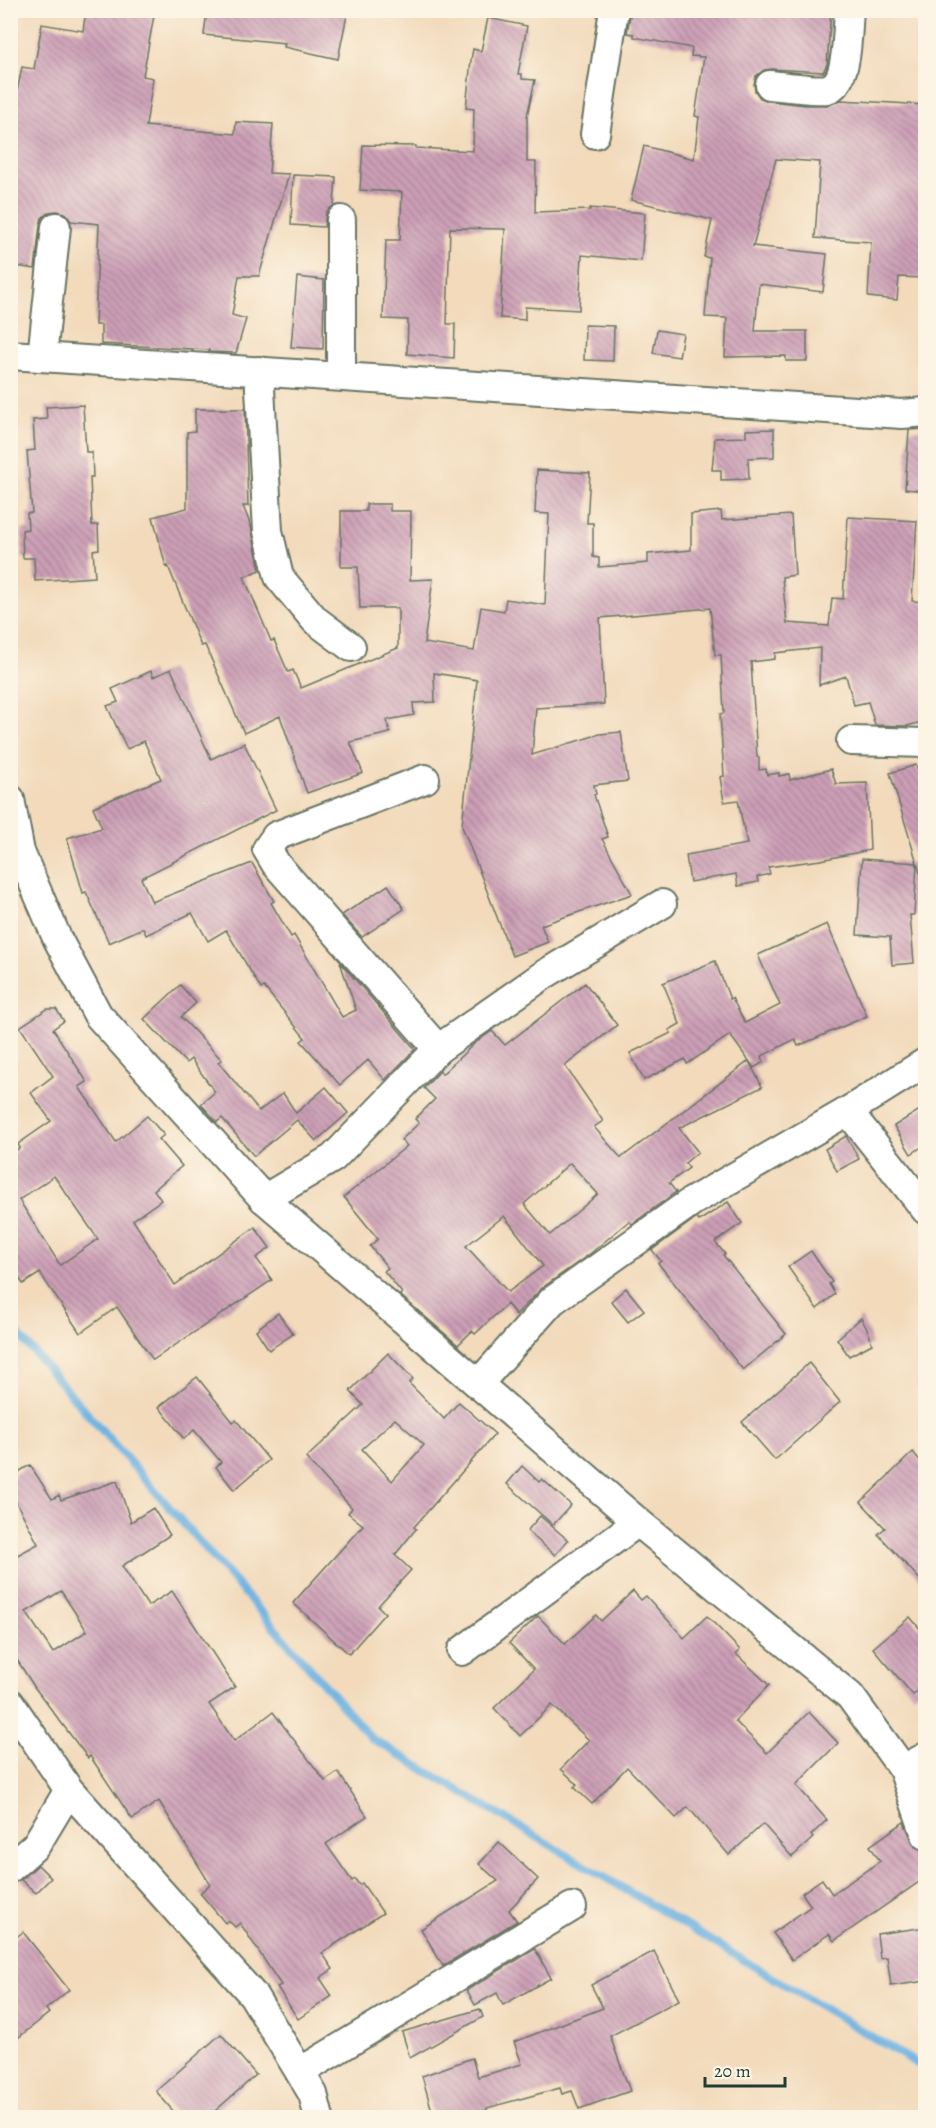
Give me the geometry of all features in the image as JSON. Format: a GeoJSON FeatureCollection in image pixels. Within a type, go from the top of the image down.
{"type":"FeatureCollection","features":[{"type":"Feature","properties":{"kind":"street"},"geometry":{"type":"LineString","coordinates":[[595,134],[614,10]]}},
{"type":"Feature","properties":{"kind":"street"},"geometry":{"type":"LineString","coordinates":[[770,85],[828,89],[838,82],[843,70],[849,10]]}},
{"type":"Feature","properties":{"kind":"street"},"geometry":{"type":"LineString","coordinates":[[340,220],[341,376]]}},
{"type":"Feature","properties":{"kind":"street"},"geometry":{"type":"LineString","coordinates":[[42,357],[56,227]]}},
{"type":"Feature","properties":{"kind":"street"},"geometry":{"type":"LineString","coordinates":[[10,355],[902,414],[926,412]]}},
{"type":"Feature","properties":{"kind":"street"},"geometry":{"type":"LineString","coordinates":[[259,371],[268,531],[279,577],[315,620],[351,646]]}},
{"type":"Feature","properties":{"kind":"street"},"geometry":{"type":"LineString","coordinates":[[851,741],[926,743]]}},
{"type":"Feature","properties":{"kind":"street"},"geometry":{"type":"LineString","coordinates":[[424,779],[276,836],[267,849],[276,864],[438,1049]]}},
{"type":"Feature","properties":{"kind":"street"},"geometry":{"type":"LineString","coordinates":[[10,799],[15,852],[98,1015],[264,1199],[638,1522],[850,1696],[914,1763],[926,1835]]}},
{"type":"Feature","properties":{"kind":"street"},"geometry":{"type":"LineString","coordinates":[[264,1199],[333,1158],[438,1049],[545,974],[662,904]]}},
{"type":"Feature","properties":{"kind":"street"},"geometry":{"type":"LineString","coordinates":[[479,1383],[552,1301],[691,1202],[848,1111],[926,1062]]}},
{"type":"Feature","properties":{"kind":"street"},"geometry":{"type":"LineString","coordinates":[[848,1111],[926,1210]]}},
{"type":"Feature","properties":{"kind":"street"},"geometry":{"type":"LineString","coordinates":[[462,1651],[638,1522]]}},
{"type":"Feature","properties":{"kind":"street"},"geometry":{"type":"LineString","coordinates":[[10,1703],[69,1790],[253,1995],[313,2094],[319,2118]]}},
{"type":"Feature","properties":{"kind":"street"},"geometry":{"type":"LineString","coordinates":[[10,1868],[36,1845],[69,1790]]}},
{"type":"Feature","properties":{"kind":"street"},"geometry":{"type":"LineString","coordinates":[[300,2072],[572,1907]]}},
{"type":"Feature","properties":{"kind":"building"},"geometry":{"type":"Polygon","coordinates":[[[86,10],[155,10],[143,76],[153,78],[146,126],[235,134],[236,122],[273,124],[269,173],[289,174],[259,276],[239,276],[232,315],[246,319],[236,353],[101,344],[101,325],[95,325],[99,224],[71,221],[65,213],[49,212],[42,218],[40,225],[35,269],[10,265],[10,127],[22,67],[34,69],[42,24],[83,31],[86,10]]]}},
{"type":"Feature","properties":{"kind":"building"},"geometry":{"type":"Polygon","coordinates":[[[207,10],[327,10],[347,15],[338,59],[284,47],[285,43],[204,35],[207,10]]]}},
{"type":"Feature","properties":{"kind":"building"},"geometry":{"type":"Polygon","coordinates":[[[631,10],[831,10],[827,64],[823,72],[764,70],[756,76],[755,91],[760,98],[768,101],[806,105],[829,105],[841,100],[926,105],[924,278],[899,277],[897,300],[868,297],[871,242],[815,238],[820,162],[776,159],[753,246],[827,254],[823,292],[759,284],[755,331],[807,331],[807,361],[786,361],[786,356],[725,357],[727,318],[705,317],[710,258],[704,257],[712,220],[631,200],[644,146],[694,159],[699,117],[695,116],[704,57],[691,56],[692,48],[634,37],[634,34],[627,33],[631,10]]]}},
{"type":"Feature","properties":{"kind":"building"},"geometry":{"type":"Polygon","coordinates":[[[488,18],[527,26],[518,74],[522,74],[522,79],[535,80],[527,116],[527,162],[536,162],[535,212],[590,210],[590,208],[645,213],[641,261],[582,255],[579,310],[525,307],[525,320],[500,318],[505,229],[450,228],[447,324],[455,324],[454,358],[407,354],[408,320],[383,319],[386,240],[400,240],[402,192],[360,190],[363,145],[416,146],[416,148],[473,151],[474,109],[466,108],[471,60],[473,49],[481,51],[488,18]]]}},
{"type":"Feature","properties":{"kind":"building"},"geometry":{"type":"Polygon","coordinates":[[[293,175],[336,177],[334,205],[326,212],[324,227],[291,225],[293,175]]]}},
{"type":"Feature","properties":{"kind":"building"},"geometry":{"type":"Polygon","coordinates":[[[297,277],[324,280],[323,349],[291,347],[297,277]]]}},
{"type":"Feature","properties":{"kind":"building"},"geometry":{"type":"Polygon","coordinates":[[[585,325],[614,326],[613,361],[584,360],[585,325]]]}},
{"type":"Feature","properties":{"kind":"building"},"geometry":{"type":"Polygon","coordinates":[[[657,330],[683,334],[679,357],[653,353],[657,330]]]}},
{"type":"Feature","properties":{"kind":"building"},"geometry":{"type":"Polygon","coordinates":[[[83,405],[86,452],[92,452],[93,477],[90,477],[92,525],[98,525],[99,549],[93,550],[95,577],[35,581],[34,558],[23,558],[22,530],[28,529],[27,513],[32,513],[27,451],[35,450],[33,420],[47,419],[46,407],[83,405]]]}},
{"type":"Feature","properties":{"kind":"building"},"geometry":{"type":"Polygon","coordinates":[[[195,409],[245,409],[248,506],[243,506],[251,526],[260,570],[244,577],[271,641],[274,640],[288,672],[293,670],[301,688],[398,648],[398,608],[360,608],[358,567],[341,567],[341,511],[366,511],[366,504],[390,504],[390,511],[411,511],[410,580],[433,579],[424,643],[474,651],[481,607],[504,611],[506,599],[545,605],[549,514],[535,513],[537,470],[590,473],[587,523],[593,523],[593,557],[599,558],[599,567],[648,563],[648,554],[691,550],[691,514],[721,511],[722,520],[791,515],[795,575],[782,577],[787,623],[829,626],[832,598],[843,599],[848,517],[917,521],[912,601],[926,602],[926,721],[907,726],[875,725],[868,702],[854,705],[846,676],[819,685],[820,648],[775,653],[775,659],[751,662],[759,770],[766,769],[767,775],[789,774],[790,780],[831,769],[836,784],[867,783],[870,850],[821,860],[768,867],[770,874],[757,877],[758,882],[738,886],[736,874],[690,882],[686,855],[747,844],[738,800],[724,802],[720,777],[724,776],[720,714],[724,713],[721,655],[715,655],[710,608],[600,618],[604,704],[536,708],[532,755],[600,734],[621,732],[628,781],[594,785],[596,794],[594,795],[608,837],[602,839],[632,894],[541,925],[548,942],[512,956],[462,826],[477,680],[434,673],[435,702],[413,703],[414,715],[387,720],[390,733],[350,742],[363,773],[307,793],[280,716],[244,733],[205,645],[201,646],[168,566],[166,567],[153,517],[187,508],[187,432],[195,431],[195,409]]]}},
{"type":"Feature","properties":{"kind":"building"},"geometry":{"type":"Polygon","coordinates":[[[774,429],[774,457],[748,458],[749,479],[721,480],[721,470],[712,470],[715,438],[746,437],[746,430],[774,429]]]}},
{"type":"Feature","properties":{"kind":"building"},"geometry":{"type":"Polygon","coordinates":[[[926,429],[926,491],[905,489],[909,430],[926,429]]]}},
{"type":"Feature","properties":{"kind":"building"},"geometry":{"type":"Polygon","coordinates":[[[171,669],[211,759],[244,743],[276,810],[141,878],[152,902],[252,863],[274,901],[271,903],[291,937],[294,935],[342,1017],[356,1010],[340,962],[415,1049],[385,1080],[368,1060],[340,1085],[301,1041],[305,1038],[264,987],[261,989],[226,930],[208,941],[192,913],[146,935],[143,928],[109,943],[86,892],[83,893],[67,838],[102,828],[93,807],[161,779],[144,741],[127,749],[107,706],[118,702],[112,689],[151,671],[153,677],[171,669]]]}},
{"type":"Feature","properties":{"kind":"building"},"geometry":{"type":"Polygon","coordinates":[[[916,765],[920,775],[926,773],[926,872],[920,873],[890,773],[916,765]]]}},
{"type":"Feature","properties":{"kind":"building"},"geometry":{"type":"Polygon","coordinates":[[[862,859],[917,863],[914,915],[910,915],[914,963],[892,965],[890,937],[857,935],[862,859]]]}},
{"type":"Feature","properties":{"kind":"building"},"geometry":{"type":"Polygon","coordinates":[[[388,885],[404,909],[362,937],[342,915],[388,885]]]}},
{"type":"Feature","properties":{"kind":"building"},"geometry":{"type":"Polygon","coordinates":[[[827,924],[867,1016],[798,1046],[795,1039],[762,1056],[764,1062],[754,1068],[730,1035],[687,1064],[685,1059],[644,1080],[630,1053],[671,1033],[669,1030],[680,1024],[663,983],[715,961],[730,999],[732,998],[745,1023],[780,1005],[758,955],[827,924]]]}},
{"type":"Feature","properties":{"kind":"building"},"geometry":{"type":"Polygon","coordinates":[[[585,983],[617,1025],[565,1066],[603,1121],[594,1127],[621,1158],[749,1061],[762,1087],[679,1128],[698,1152],[685,1163],[689,1168],[669,1183],[676,1192],[632,1224],[629,1221],[591,1253],[542,1288],[516,1315],[507,1304],[475,1334],[472,1331],[458,1345],[400,1295],[402,1293],[384,1271],[388,1268],[370,1246],[378,1239],[344,1197],[407,1146],[401,1140],[419,1123],[415,1119],[435,1099],[424,1088],[440,1071],[442,1074],[475,1043],[492,1031],[505,1045],[585,983]],[[570,1163],[524,1204],[550,1235],[598,1194],[570,1163]],[[504,1216],[466,1246],[508,1292],[543,1266],[504,1216]]]}},
{"type":"Feature","properties":{"kind":"building"},"geometry":{"type":"Polygon","coordinates":[[[180,985],[196,1003],[181,1017],[222,1060],[218,1062],[259,1111],[283,1093],[296,1113],[326,1087],[348,1113],[316,1141],[297,1120],[254,1156],[222,1118],[217,1122],[201,1104],[215,1092],[191,1059],[186,1063],[144,1019],[180,985]]]}},
{"type":"Feature","properties":{"kind":"building"},"geometry":{"type":"Polygon","coordinates":[[[47,1009],[56,1009],[64,1021],[53,1029],[87,1082],[79,1087],[116,1142],[147,1116],[164,1135],[159,1139],[182,1166],[154,1190],[161,1200],[133,1220],[175,1285],[255,1227],[270,1248],[256,1258],[272,1280],[153,1360],[117,1307],[80,1333],[40,1273],[23,1284],[10,1264],[10,1154],[20,1148],[18,1144],[51,1121],[31,1093],[53,1076],[20,1027],[47,1009]],[[54,1176],[19,1200],[60,1265],[98,1239],[54,1176]]]}},
{"type":"Feature","properties":{"kind":"building"},"geometry":{"type":"Polygon","coordinates":[[[926,1106],[926,1144],[911,1154],[894,1126],[926,1106]]]}},
{"type":"Feature","properties":{"kind":"building"},"geometry":{"type":"Polygon","coordinates":[[[846,1136],[859,1159],[837,1171],[825,1149],[846,1136]]]}},
{"type":"Feature","properties":{"kind":"building"},"geometry":{"type":"Polygon","coordinates":[[[728,1202],[742,1223],[715,1242],[786,1334],[743,1370],[658,1263],[661,1261],[652,1250],[696,1218],[699,1221],[728,1202]]]}},
{"type":"Feature","properties":{"kind":"building"},"geometry":{"type":"Polygon","coordinates":[[[811,1251],[832,1282],[829,1284],[835,1294],[817,1309],[788,1267],[811,1251]]]}},
{"type":"Feature","properties":{"kind":"building"},"geometry":{"type":"Polygon","coordinates":[[[626,1288],[644,1310],[628,1322],[611,1301],[626,1288]]]}},
{"type":"Feature","properties":{"kind":"building"},"geometry":{"type":"Polygon","coordinates":[[[278,1313],[293,1334],[269,1350],[256,1330],[278,1313]]]}},
{"type":"Feature","properties":{"kind":"building"},"geometry":{"type":"Polygon","coordinates":[[[861,1318],[872,1344],[849,1356],[837,1339],[861,1318]]]}},
{"type":"Feature","properties":{"kind":"building"},"geometry":{"type":"Polygon","coordinates":[[[388,1353],[413,1379],[409,1383],[444,1419],[459,1402],[495,1434],[414,1527],[416,1529],[395,1555],[411,1570],[378,1606],[385,1613],[349,1654],[293,1603],[363,1525],[348,1513],[352,1508],[306,1458],[363,1405],[350,1391],[388,1353]],[[395,1419],[362,1449],[392,1481],[424,1445],[395,1419]]]}},
{"type":"Feature","properties":{"kind":"building"},"geometry":{"type":"Polygon","coordinates":[[[809,1363],[840,1402],[775,1460],[742,1422],[809,1363]]]}},
{"type":"Feature","properties":{"kind":"building"},"geometry":{"type":"Polygon","coordinates":[[[197,1377],[233,1422],[236,1420],[269,1460],[234,1490],[216,1467],[221,1462],[194,1430],[184,1439],[159,1407],[197,1377]]]}},
{"type":"Feature","properties":{"kind":"building"},"geometry":{"type":"Polygon","coordinates":[[[913,1452],[926,1468],[926,1586],[878,1534],[885,1528],[861,1502],[913,1452]]]}},
{"type":"Feature","properties":{"kind":"building"},"geometry":{"type":"Polygon","coordinates":[[[30,1465],[52,1499],[59,1495],[61,1500],[117,1481],[131,1522],[153,1508],[170,1535],[122,1566],[148,1606],[172,1591],[235,1687],[209,1704],[234,1741],[273,1712],[325,1781],[338,1772],[367,1816],[326,1844],[352,1881],[355,1879],[359,1885],[362,1883],[383,1913],[322,1953],[333,1969],[320,1978],[332,1996],[298,2019],[277,1987],[281,1985],[240,1923],[235,1927],[228,1920],[225,1923],[200,1893],[210,1884],[159,1801],[132,1819],[90,1756],[88,1758],[35,1688],[10,1649],[10,1559],[38,1544],[10,1490],[10,1477],[30,1465]],[[61,1591],[26,1612],[53,1653],[87,1631],[61,1591]]]}},
{"type":"Feature","properties":{"kind":"building"},"geometry":{"type":"Polygon","coordinates":[[[522,1466],[539,1482],[542,1479],[571,1505],[553,1525],[507,1484],[522,1466]]]}},
{"type":"Feature","properties":{"kind":"building"},"geometry":{"type":"Polygon","coordinates":[[[540,1516],[568,1540],[555,1555],[527,1531],[540,1516]]]}},
{"type":"Feature","properties":{"kind":"building"},"geometry":{"type":"Polygon","coordinates":[[[633,1591],[641,1600],[646,1596],[684,1638],[707,1616],[740,1650],[736,1654],[769,1685],[735,1721],[767,1753],[809,1712],[838,1743],[796,1785],[827,1820],[811,1835],[813,1838],[792,1857],[763,1824],[729,1855],[688,1807],[676,1818],[627,1767],[592,1804],[574,1787],[577,1784],[561,1769],[589,1740],[552,1705],[520,1736],[494,1708],[534,1669],[509,1643],[538,1616],[565,1644],[596,1615],[601,1621],[633,1591]]]}},
{"type":"Feature","properties":{"kind":"building"},"geometry":{"type":"Polygon","coordinates":[[[910,1617],[926,1636],[926,1684],[913,1695],[873,1648],[910,1617]]]}},
{"type":"Feature","properties":{"kind":"building"},"geometry":{"type":"Polygon","coordinates":[[[904,1822],[915,1847],[926,1851],[926,1877],[834,1941],[829,1934],[792,1960],[773,1933],[811,1906],[802,1893],[822,1879],[832,1894],[880,1861],[870,1846],[904,1822]]]}},
{"type":"Feature","properties":{"kind":"building"},"geometry":{"type":"Polygon","coordinates":[[[499,1842],[538,1879],[509,1910],[517,1921],[443,1966],[421,1929],[498,1881],[479,1864],[499,1842]]]}},
{"type":"Feature","properties":{"kind":"building"},"geometry":{"type":"Polygon","coordinates":[[[38,1865],[51,1878],[36,1893],[21,1880],[38,1865]]]}},
{"type":"Feature","properties":{"kind":"building"},"geometry":{"type":"Polygon","coordinates":[[[926,1927],[926,1981],[891,1986],[887,1957],[880,1958],[877,1934],[926,1927]]]}},
{"type":"Feature","properties":{"kind":"building"},"geometry":{"type":"Polygon","coordinates":[[[23,1932],[69,1990],[46,2009],[49,2013],[19,2037],[10,2026],[10,1942],[23,1932]]]}},
{"type":"Feature","properties":{"kind":"building"},"geometry":{"type":"Polygon","coordinates":[[[535,1949],[551,1978],[503,2005],[497,1993],[475,2005],[467,1990],[535,1949]]]}},
{"type":"Feature","properties":{"kind":"building"},"geometry":{"type":"Polygon","coordinates":[[[654,1951],[679,2000],[610,2036],[630,2091],[579,2109],[572,2091],[562,2094],[560,2088],[487,2108],[487,2110],[461,2118],[434,2118],[422,2076],[472,2058],[478,2077],[522,2064],[514,2042],[603,2008],[591,1985],[654,1951]]]}},
{"type":"Feature","properties":{"kind":"building"},"geometry":{"type":"Polygon","coordinates":[[[480,2009],[483,2017],[410,2058],[402,2032],[480,2009]]]}},
{"type":"Feature","properties":{"kind":"building"},"geometry":{"type":"Polygon","coordinates":[[[221,2034],[256,2075],[207,2118],[179,2118],[156,2091],[221,2034]]]}},
{"type":"Feature","properties":{"kind":"waterway"},"geometry":{"type":"LineString","coordinates":[[10,1325],[371,1738],[926,2069]]}}]}
